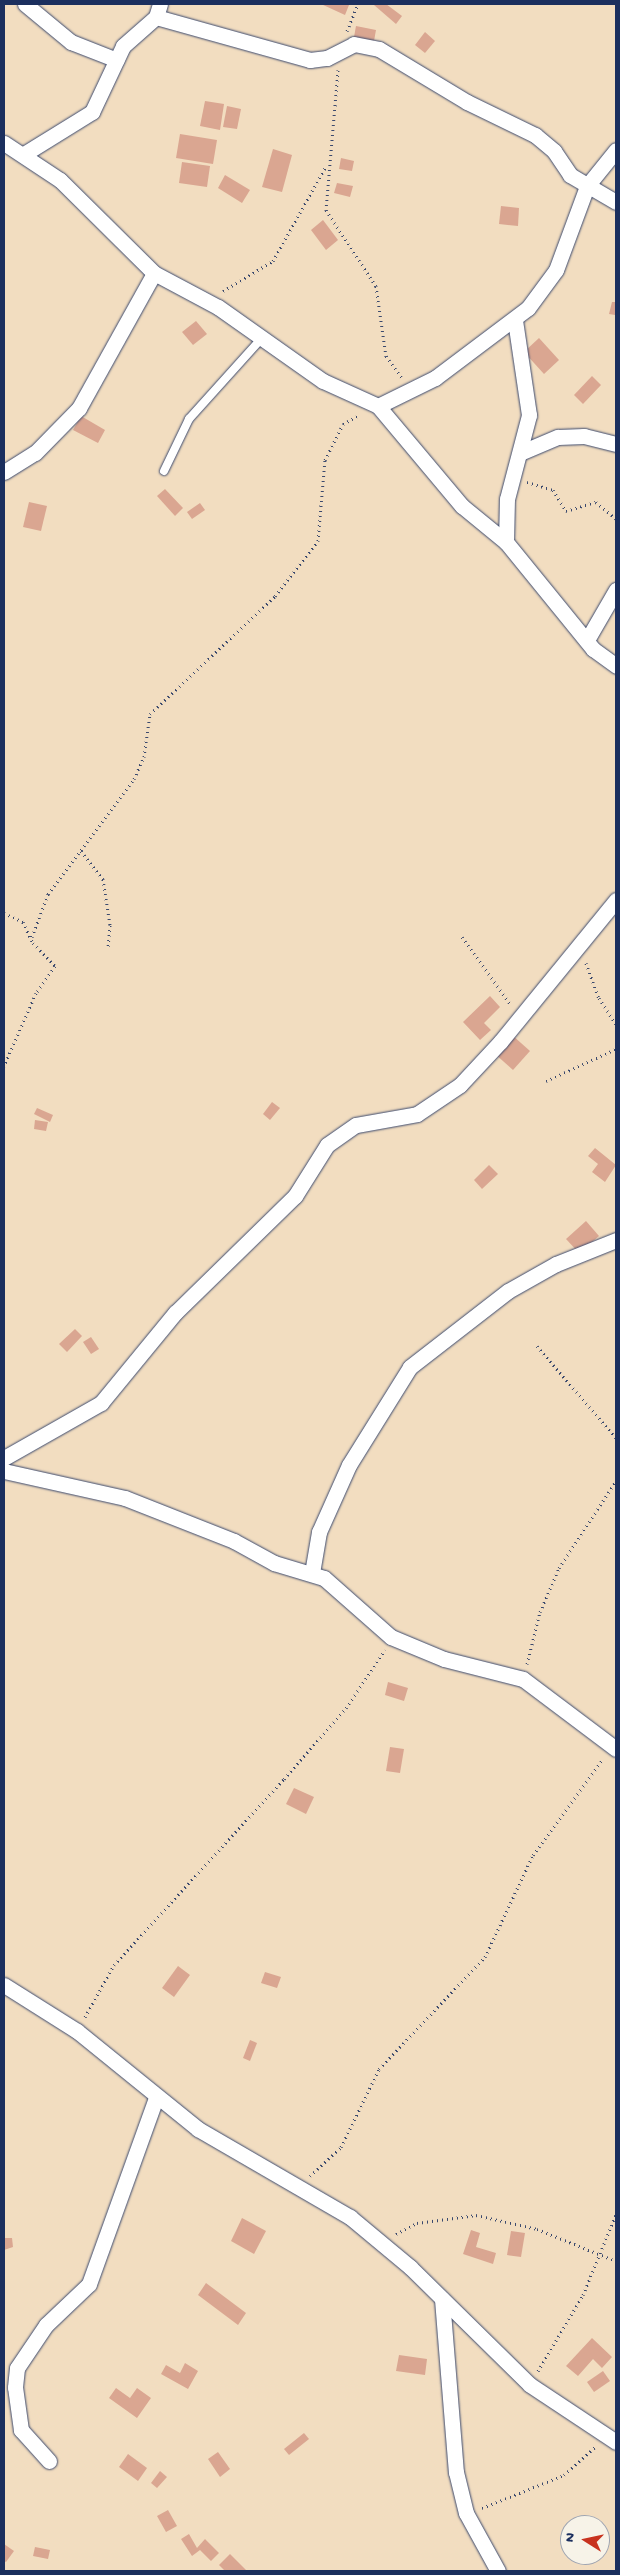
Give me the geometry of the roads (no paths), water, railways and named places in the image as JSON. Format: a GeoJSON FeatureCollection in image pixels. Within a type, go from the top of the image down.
{"type":"FeatureCollection","features":[{"type":"Feature","properties":{"kind":"street"},"geometry":{"type":"LineString","coordinates":[[25,4],[71,42],[117,60]]}},
{"type":"Feature","properties":{"kind":"street"},"geometry":{"type":"LineString","coordinates":[[24,154],[92,112],[129,37],[158,10],[310,60],[358,44],[379,49],[459,98],[535,135],[554,151],[570,175],[616,202]]}},
{"type":"Feature","properties":{"kind":"street"},"geometry":{"type":"LineString","coordinates":[[4,143],[24,154],[60,180],[154,273],[202,298],[323,382],[378,406],[462,506],[506,542],[587,640],[616,666]]}},
{"type":"Feature","properties":{"kind":"street"},"geometry":{"type":"LineString","coordinates":[[378,406],[413,391],[515,320],[556,270],[587,186],[616,150]]}},
{"type":"Feature","properties":{"kind":"street"},"geometry":{"type":"LineString","coordinates":[[4,472],[41,448],[80,408],[154,273]]}},
{"type":"Feature","properties":{"kind":"street"},"geometry":{"type":"LineString","coordinates":[[506,542],[512,478],[522,452],[529,405],[515,320]]}},
{"type":"Feature","properties":{"kind":"street"},"geometry":{"type":"LineString","coordinates":[[522,452],[558,437],[584,436],[616,444]]}},
{"type":"Feature","properties":{"kind":"street"},"geometry":{"type":"LineString","coordinates":[[587,640],[616,590]]}},
{"type":"Feature","properties":{"kind":"street"},"geometry":{"type":"LineString","coordinates":[[4,1458],[101,1403],[181,1306],[295,1196],[327,1145],[356,1125],[392,1122],[430,1108],[460,1085],[520,1018],[616,900]]}},
{"type":"Feature","properties":{"kind":"street"},"geometry":{"type":"LineString","coordinates":[[312,1573],[319,1532],[349,1465],[410,1367],[508,1291],[556,1264],[616,1240]]}},
{"type":"Feature","properties":{"kind":"street"},"geometry":{"type":"LineString","coordinates":[[4,1471],[126,1498],[234,1541],[274,1563],[312,1573],[339,1587],[383,1631],[423,1652],[523,1679],[615,1747]]}},
{"type":"Feature","properties":{"kind":"street"},"geometry":{"type":"LineString","coordinates":[[4,1985],[77,2031],[156,2098],[296,2188],[350,2217],[382,2241],[530,2385],[611,2438]]}},
{"type":"Feature","properties":{"kind":"street"},"geometry":{"type":"LineString","coordinates":[[21,2430],[14,2387],[17,2368],[46,2325],[89,2284],[156,2098]]}},
{"type":"Feature","properties":{"kind":"street"},"geometry":{"type":"LineString","coordinates":[[442,2299],[449,2423],[466,2513],[498,2571]]}},
{"type":"Feature","properties":{"kind":"street"},"geometry":{"type":"LineString","coordinates":[[4,2405],[21,2430],[49,2461]]}},
{"type":"Feature","properties":{"kind":"lane"},"geometry":{"type":"LineString","coordinates":[[164,472],[189,419],[261,339]]}}]}
